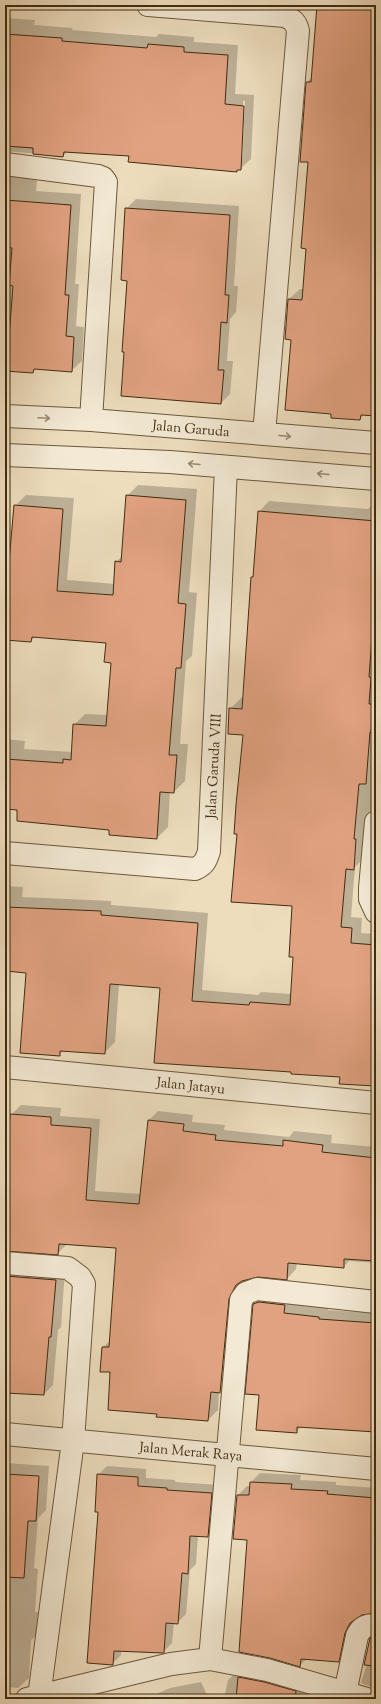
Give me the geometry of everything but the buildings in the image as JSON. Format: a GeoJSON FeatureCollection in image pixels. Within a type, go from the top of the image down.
{"type":"FeatureCollection","features":[{"type":"Feature","properties":{"kind":"street"},"geometry":{"type":"LineString","coordinates":[[148,5],[285,16],[297,24],[298,31],[264,434]]}},
{"type":"Feature","properties":{"kind":"street"},"geometry":{"type":"LineString","coordinates":[[5,164],[98,176],[104,178],[106,182],[91,420]]}},
{"type":"Feature","properties":{"kind":"street","name":"Jalan Garuda"},"geometry":{"type":"LineString","coordinates":[[5,416],[91,420],[366,442]]}},
{"type":"Feature","properties":{"kind":"street"},"geometry":{"type":"LineString","coordinates":[[170,462],[173,427]]}},
{"type":"Feature","properties":{"kind":"street"},"geometry":{"type":"LineString","coordinates":[[350,476],[366,442]]}},
{"type":"Feature","properties":{"kind":"street"},"geometry":{"type":"LineString","coordinates":[[5,456],[170,462],[376,479]]}},
{"type":"Feature","properties":{"kind":"street","name":"Jalan Garuda VIII"},"geometry":{"type":"LineString","coordinates":[[5,853],[195,869],[205,862],[209,852],[226,467]]}},
{"type":"Feature","properties":{"kind":"street"},"geometry":{"type":"LineString","coordinates":[[376,822],[370,888],[370,899],[376,912]]}},
{"type":"Feature","properties":{"kind":"street","name":"Jalan Jatayu"},"geometry":{"type":"LineString","coordinates":[[5,1067],[376,1103]]}},
{"type":"Feature","properties":{"kind":"street"},"geometry":{"type":"LineString","coordinates":[[5,1263],[68,1268],[75,1272],[84,1284],[73,1441],[33,1698],[171,1664],[210,1659],[267,1670],[367,1699]]}},
{"type":"Feature","properties":{"kind":"street"},"geometry":{"type":"LineString","coordinates":[[210,1659],[241,1300],[246,1293],[257,1289],[376,1302]]}},
{"type":"Feature","properties":{"kind":"street","name":"Jalan Merak Raya"},"geometry":{"type":"LineString","coordinates":[[5,1434],[376,1469]]}},
{"type":"Feature","properties":{"kind":"street"},"geometry":{"type":"LineString","coordinates":[[345,1692],[357,1636],[360,1629],[367,1625],[376,1625]]}}]}
